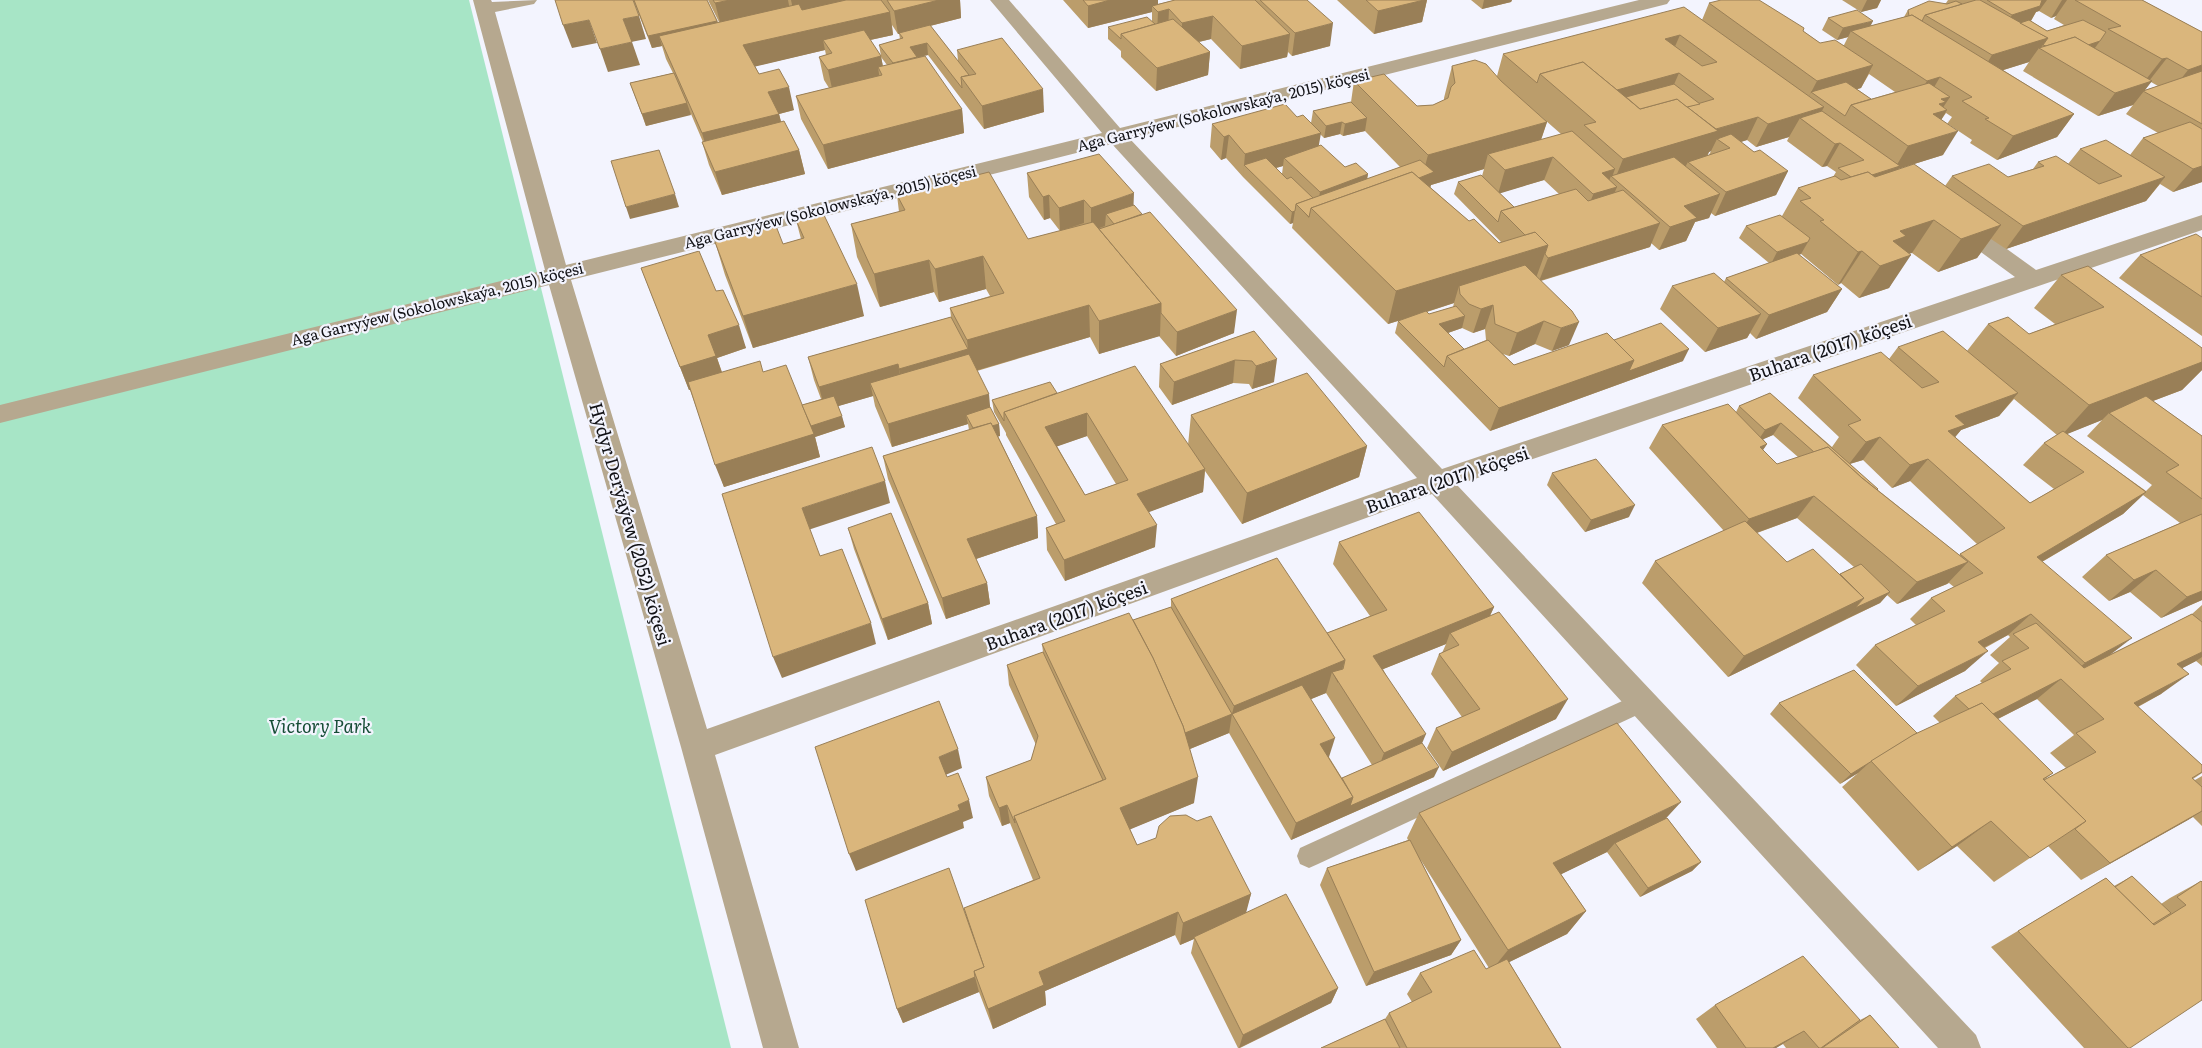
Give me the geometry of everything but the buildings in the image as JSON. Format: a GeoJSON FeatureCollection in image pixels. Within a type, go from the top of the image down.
{"type":"FeatureCollection","features":[{"type":"Feature","properties":{"kind":"street"},"geometry":{"type":"LineString","coordinates":[[483,4],[528,0]]}},
{"type":"Feature","properties":{"kind":"street"},"geometry":{"type":"LineString","coordinates":[[998,0],[1116,136],[1963,1048]]}},
{"type":"Feature","properties":{"kind":"street","name":"Hydyr Derýaýew (2052) köçesi"},"geometry":{"type":"LineString","coordinates":[[483,4],[557,273],[697,747],[781,1048]]}},
{"type":"Feature","properties":{"kind":"street","name":"Aga Garryýew (Sokolowskaýa, 2015) köçesi"},"geometry":{"type":"LineString","coordinates":[[0,414],[557,273],[1660,5]]}},
{"type":"Feature","properties":{"kind":"street"},"geometry":{"type":"LineString","coordinates":[[1942,214],[2031,278]]}},
{"type":"Feature","properties":{"kind":"street","name":"Buhara (2017) köçesi"},"geometry":{"type":"LineString","coordinates":[[697,747],[1438,481],[2031,278],[2086,269],[2202,222]]}},
{"type":"Feature","properties":{"kind":"lane"},"geometry":{"type":"LineString","coordinates":[[1309,856],[1642,702]]}},
{"type":"Feature","properties":{"kind":"green space","name":"Victory Park"},"geometry":{"type":"Polygon","coordinates":[[[0,0],[469,0],[731,1048],[0,1048],[0,0]]]}}]}
